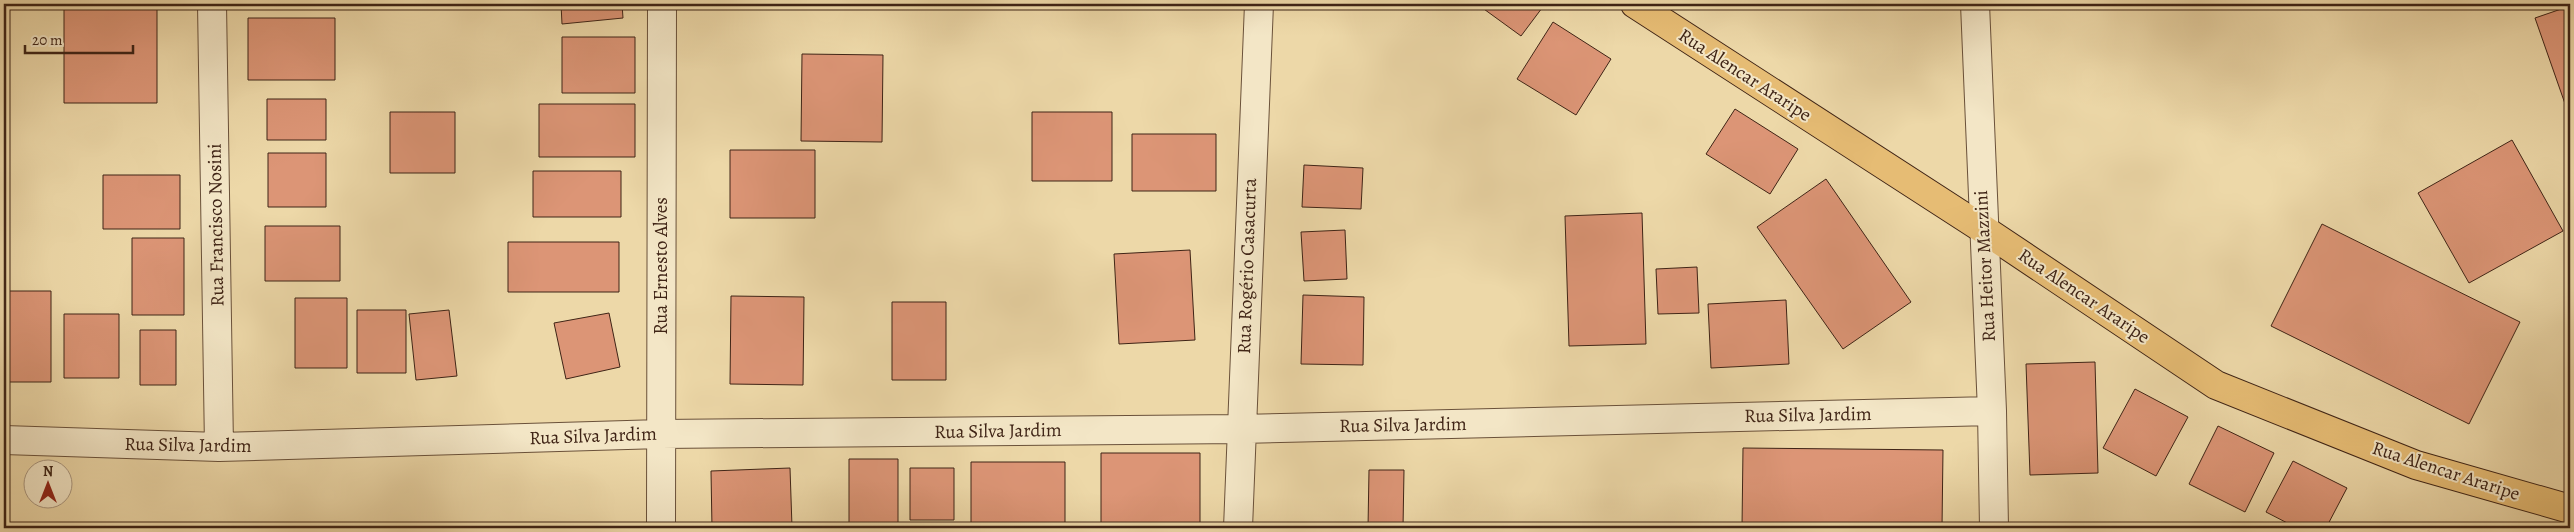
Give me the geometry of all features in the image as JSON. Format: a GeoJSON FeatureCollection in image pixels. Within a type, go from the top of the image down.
{"type":"FeatureCollection","features":[{"type":"Feature","properties":{"kind":"main road","name":"Rua Alencar Araripe"},"geometry":{"type":"LineString","coordinates":[[1635,4],[1983,229],[2216,385],[2416,465],[2570,509]]}},
{"type":"Feature","properties":{"kind":"street","name":"Rua Francisco Nosini"},"geometry":{"type":"LineString","coordinates":[[212,4],[219,447]]}},
{"type":"Feature","properties":{"kind":"street","name":"Rua Ernesto Alves"},"geometry":{"type":"LineString","coordinates":[[661,528],[662,4]]}},
{"type":"Feature","properties":{"kind":"street","name":"Rua Rogério Casacurta"},"geometry":{"type":"LineString","coordinates":[[1238,528],[1240,428],[1259,4]]}},
{"type":"Feature","properties":{"kind":"street","name":"Rua Heitor Mazzini"},"geometry":{"type":"LineString","coordinates":[[1975,4],[1992,411],[1994,528]]}},
{"type":"Feature","properties":{"kind":"street","name":"Rua Silva Jardim"},"geometry":{"type":"LineString","coordinates":[[4,440],[219,447],[661,434],[1240,428],[1992,411]]}},
{"type":"Feature","properties":{"kind":"building"},"geometry":{"type":"Polygon","coordinates":[[[64,4],[157,4],[157,103],[64,103],[64,4]]]}},
{"type":"Feature","properties":{"kind":"building"},"geometry":{"type":"Polygon","coordinates":[[[561,4],[622,4],[623,18],[562,24],[561,4]]]}},
{"type":"Feature","properties":{"kind":"building"},"geometry":{"type":"Polygon","coordinates":[[[1477,4],[1545,4],[1521,36],[1477,4]]]}},
{"type":"Feature","properties":{"kind":"building"},"geometry":{"type":"Polygon","coordinates":[[[2570,6],[2570,118],[2535,18],[2570,6]]]}},
{"type":"Feature","properties":{"kind":"building"},"geometry":{"type":"Polygon","coordinates":[[[248,18],[335,18],[335,80],[248,80],[248,18]]]}},
{"type":"Feature","properties":{"kind":"building"},"geometry":{"type":"Polygon","coordinates":[[[1553,22],[1611,59],[1576,115],[1517,79],[1553,22]]]}},
{"type":"Feature","properties":{"kind":"building"},"geometry":{"type":"Polygon","coordinates":[[[562,37],[635,37],[635,93],[562,93],[562,37]]]}},
{"type":"Feature","properties":{"kind":"building"},"geometry":{"type":"Polygon","coordinates":[[[802,54],[883,55],[882,142],[801,141],[802,54]]]}},
{"type":"Feature","properties":{"kind":"building"},"geometry":{"type":"Polygon","coordinates":[[[267,99],[326,99],[326,140],[267,140],[267,99]]]}},
{"type":"Feature","properties":{"kind":"building"},"geometry":{"type":"Polygon","coordinates":[[[539,104],[635,104],[635,157],[539,157],[539,104]]]}},
{"type":"Feature","properties":{"kind":"building"},"geometry":{"type":"Polygon","coordinates":[[[1735,109],[1798,149],[1770,194],[1706,154],[1735,109]]]}},
{"type":"Feature","properties":{"kind":"building"},"geometry":{"type":"Polygon","coordinates":[[[390,112],[455,112],[455,173],[390,173],[390,112]]]}},
{"type":"Feature","properties":{"kind":"building"},"geometry":{"type":"Polygon","coordinates":[[[1032,112],[1112,112],[1112,181],[1032,181],[1032,112]]]}},
{"type":"Feature","properties":{"kind":"building"},"geometry":{"type":"Polygon","coordinates":[[[1132,134],[1216,134],[1216,191],[1132,191],[1132,134]]]}},
{"type":"Feature","properties":{"kind":"building"},"geometry":{"type":"Polygon","coordinates":[[[2512,140],[2563,231],[2469,283],[2418,193],[2512,140]]]}},
{"type":"Feature","properties":{"kind":"building"},"geometry":{"type":"Polygon","coordinates":[[[730,150],[815,150],[815,218],[730,218],[730,150]]]}},
{"type":"Feature","properties":{"kind":"building"},"geometry":{"type":"Polygon","coordinates":[[[268,153],[326,153],[326,207],[268,207],[268,153]]]}},
{"type":"Feature","properties":{"kind":"building"},"geometry":{"type":"Polygon","coordinates":[[[1304,165],[1363,168],[1361,209],[1302,207],[1304,165]]]}},
{"type":"Feature","properties":{"kind":"building"},"geometry":{"type":"Polygon","coordinates":[[[533,171],[621,171],[621,217],[533,217],[533,171]]]}},
{"type":"Feature","properties":{"kind":"building"},"geometry":{"type":"Polygon","coordinates":[[[103,175],[180,175],[180,229],[103,229],[103,175]]]}},
{"type":"Feature","properties":{"kind":"building"},"geometry":{"type":"Polygon","coordinates":[[[1826,179],[1911,302],[1843,349],[1757,227],[1826,179]]]}},
{"type":"Feature","properties":{"kind":"building"},"geometry":{"type":"Polygon","coordinates":[[[1642,213],[1646,344],[1569,346],[1565,216],[1642,213]]]}},
{"type":"Feature","properties":{"kind":"building"},"geometry":{"type":"Polygon","coordinates":[[[2322,224],[2520,322],[2469,424],[2271,326],[2322,224]]]}},
{"type":"Feature","properties":{"kind":"building"},"geometry":{"type":"Polygon","coordinates":[[[265,226],[340,226],[340,281],[265,281],[265,226]]]}},
{"type":"Feature","properties":{"kind":"building"},"geometry":{"type":"Polygon","coordinates":[[[1345,230],[1347,279],[1304,281],[1301,232],[1345,230]]]}},
{"type":"Feature","properties":{"kind":"building"},"geometry":{"type":"Polygon","coordinates":[[[132,238],[184,238],[184,315],[132,315],[132,238]]]}},
{"type":"Feature","properties":{"kind":"building"},"geometry":{"type":"Polygon","coordinates":[[[508,242],[619,242],[619,292],[508,292],[508,242]]]}},
{"type":"Feature","properties":{"kind":"building"},"geometry":{"type":"Polygon","coordinates":[[[1190,250],[1195,340],[1119,344],[1114,254],[1190,250]]]}},
{"type":"Feature","properties":{"kind":"building"},"geometry":{"type":"Polygon","coordinates":[[[1697,267],[1699,313],[1658,314],[1656,269],[1697,267]]]}},
{"type":"Feature","properties":{"kind":"building"},"geometry":{"type":"Polygon","coordinates":[[[4,291],[51,291],[51,382],[4,382],[4,291]]]}},
{"type":"Feature","properties":{"kind":"building"},"geometry":{"type":"Polygon","coordinates":[[[1303,295],[1364,297],[1363,365],[1301,364],[1303,295]]]}},
{"type":"Feature","properties":{"kind":"building"},"geometry":{"type":"Polygon","coordinates":[[[731,296],[804,297],[803,385],[730,384],[731,296]]]}},
{"type":"Feature","properties":{"kind":"building"},"geometry":{"type":"Polygon","coordinates":[[[295,298],[347,298],[347,368],[295,368],[295,298]]]}},
{"type":"Feature","properties":{"kind":"building"},"geometry":{"type":"Polygon","coordinates":[[[1786,300],[1789,364],[1711,368],[1708,304],[1786,300]]]}},
{"type":"Feature","properties":{"kind":"building"},"geometry":{"type":"Polygon","coordinates":[[[892,302],[946,302],[946,380],[892,380],[892,302]]]}},
{"type":"Feature","properties":{"kind":"building"},"geometry":{"type":"Polygon","coordinates":[[[357,310],[406,310],[406,373],[357,373],[357,310]]]}},
{"type":"Feature","properties":{"kind":"building"},"geometry":{"type":"Polygon","coordinates":[[[449,310],[457,376],[416,380],[409,314],[449,310]]]}},
{"type":"Feature","properties":{"kind":"building"},"geometry":{"type":"Polygon","coordinates":[[[609,313],[620,367],[566,379],[554,323],[609,313]]]}},
{"type":"Feature","properties":{"kind":"building"},"geometry":{"type":"Polygon","coordinates":[[[64,314],[119,314],[119,378],[64,378],[64,314]]]}},
{"type":"Feature","properties":{"kind":"building"},"geometry":{"type":"Polygon","coordinates":[[[140,330],[176,330],[176,385],[140,385],[140,330]]]}},
{"type":"Feature","properties":{"kind":"building"},"geometry":{"type":"Polygon","coordinates":[[[2095,362],[2098,473],[2030,475],[2026,364],[2095,362]]]}},
{"type":"Feature","properties":{"kind":"building"},"geometry":{"type":"Polygon","coordinates":[[[2135,389],[2188,417],[2156,476],[2103,448],[2135,389]]]}},
{"type":"Feature","properties":{"kind":"building"},"geometry":{"type":"Polygon","coordinates":[[[2218,426],[2274,453],[2245,512],[2189,484],[2218,426]]]}},
{"type":"Feature","properties":{"kind":"building"},"geometry":{"type":"Polygon","coordinates":[[[1743,448],[1943,450],[1942,528],[1742,528],[1743,448]]]}},
{"type":"Feature","properties":{"kind":"building"},"geometry":{"type":"Polygon","coordinates":[[[1101,453],[1200,453],[1200,528],[1101,528],[1101,453]]]}},
{"type":"Feature","properties":{"kind":"building"},"geometry":{"type":"Polygon","coordinates":[[[849,459],[898,459],[898,528],[849,528],[849,459]]]}},
{"type":"Feature","properties":{"kind":"building"},"geometry":{"type":"Polygon","coordinates":[[[2293,461],[2347,488],[2326,528],[2297,528],[2266,512],[2293,461]]]}},
{"type":"Feature","properties":{"kind":"building"},"geometry":{"type":"Polygon","coordinates":[[[971,462],[1065,462],[1065,528],[971,528],[971,462]]]}},
{"type":"Feature","properties":{"kind":"building"},"geometry":{"type":"Polygon","coordinates":[[[790,468],[792,527],[712,528],[711,471],[790,468]]]}},
{"type":"Feature","properties":{"kind":"building"},"geometry":{"type":"Polygon","coordinates":[[[910,468],[954,468],[954,520],[910,520],[910,468]]]}},
{"type":"Feature","properties":{"kind":"building"},"geometry":{"type":"Polygon","coordinates":[[[1369,470],[1404,470],[1403,528],[1368,528],[1369,470]]]}}]}
